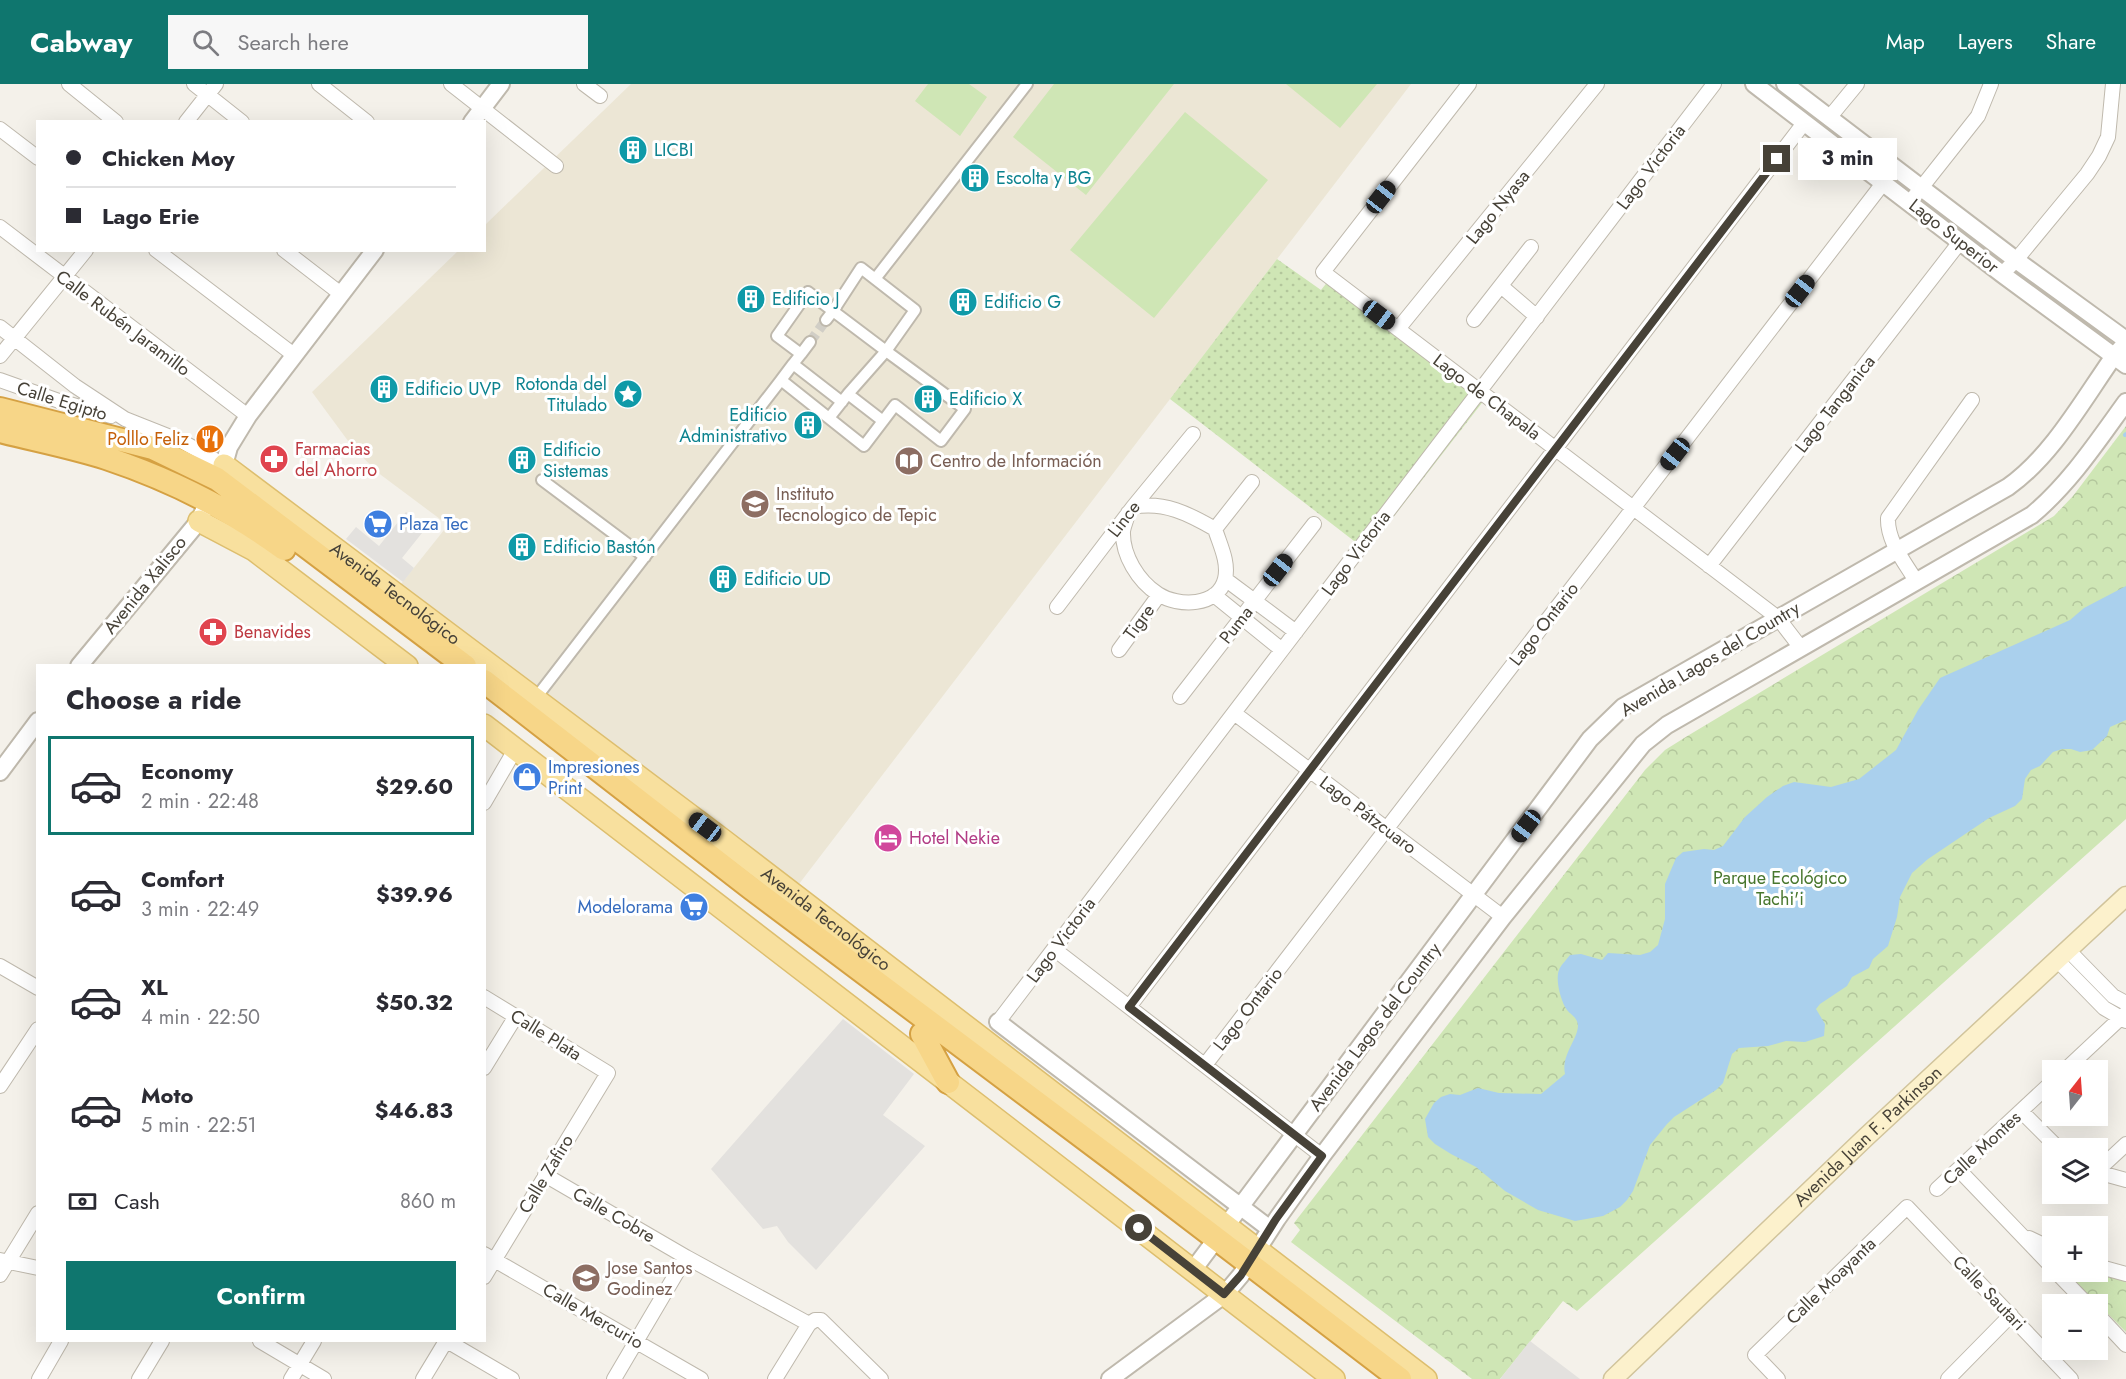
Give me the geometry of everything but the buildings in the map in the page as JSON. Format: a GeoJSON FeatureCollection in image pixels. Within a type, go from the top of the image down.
{"type":"FeatureCollection","features":[{"type":"Feature","properties":{"kind":"highway","name":"Avenida Tecnológico"},"geometry":{"type":"LineString","coordinates":[[0,409],[124,440],[221,472],[462,664]]}},
{"type":"Feature","properties":{"kind":"highway","name":"Avenida Tecnológico"},"geometry":{"type":"LineString","coordinates":[[0,431],[104,458],[141,470],[173,485],[203,511],[262,533],[438,664]]}},
{"type":"Feature","properties":{"kind":"highway","name":"Avenida Tecnológico"},"geometry":{"type":"LineString","coordinates":[[486,683],[751,888],[1400,1379]]}},
{"type":"Feature","properties":{"kind":"highway","name":"Avenida Tecnológico"},"geometry":{"type":"LineString","coordinates":[[486,701],[922,1034],[1216,1238]]}},
{"type":"Feature","properties":{"kind":"highway"},"geometry":{"type":"LineString","coordinates":[[591,763],[635,775]]}},
{"type":"Feature","properties":{"kind":"highway"},"geometry":{"type":"LineString","coordinates":[[922,1034],[948,1082]]}},
{"type":"Feature","properties":{"kind":"highway"},"geometry":{"type":"LineString","coordinates":[[1019,1090],[1055,1096]]}},
{"type":"Feature","properties":{"kind":"highway"},"geometry":{"type":"LineString","coordinates":[[1106,1135],[1120,1165]]}},
{"type":"Feature","properties":{"kind":"highway","name":"Avenida Tecnológico"},"geometry":{"type":"LineString","coordinates":[[1248,1262],[1375,1379]]}},
{"type":"Feature","properties":{"kind":"main road","name":"Avenida Tecnológico"},"geometry":{"type":"LineString","coordinates":[[221,472],[536,699],[1106,1135],[1216,1238]]}},
{"type":"Feature","properties":{"kind":"main road","name":"Avenida Tecnológico"},"geometry":{"type":"LineString","coordinates":[[203,511],[404,664]]}},
{"type":"Feature","properties":{"kind":"main road"},"geometry":{"type":"LineString","coordinates":[[486,726],[1334,1379]]}},
{"type":"Feature","properties":{"kind":"main road","name":"Avenida Juan F. Parkinson"},"geometry":{"type":"LineString","coordinates":[[1613,1379],[1866,1137],[2126,896]]}},
{"type":"Feature","properties":{"kind":"main road","name":"Avenida Tecnológico"},"geometry":{"type":"LineString","coordinates":[[1248,1262],[1426,1379]]}},
{"type":"Feature","properties":{"kind":"street"},"geometry":{"type":"LineString","coordinates":[[69,84],[114,120]]}},
{"type":"Feature","properties":{"kind":"street"},"geometry":{"type":"LineString","coordinates":[[194,84],[212,89],[240,120]]}},
{"type":"Feature","properties":{"kind":"street"},"geometry":{"type":"LineString","coordinates":[[319,84],[364,120]]}},
{"type":"Feature","properties":{"kind":"street"},"geometry":{"type":"LineString","coordinates":[[451,84],[556,166]]}},
{"type":"Feature","properties":{"kind":"street"},"geometry":{"type":"LineString","coordinates":[[474,120],[501,84]]}},
{"type":"Feature","properties":{"kind":"street"},"geometry":{"type":"LineString","coordinates":[[584,84],[600,96]]}},
{"type":"Feature","properties":{"kind":"street"},"geometry":{"type":"LineString","coordinates":[[876,279],[1027,84]]}},
{"type":"Feature","properties":{"kind":"street","name":"Lago de Chapala"},"geometry":{"type":"LineString","coordinates":[[1469,84],[1323,272],[1772,614],[1801,648]]}},
{"type":"Feature","properties":{"kind":"street","name":"Lago Nyasa"},"geometry":{"type":"LineString","coordinates":[[1398,329],[1597,84]]}},
{"type":"Feature","properties":{"kind":"street","name":"Lago Victoria"},"geometry":{"type":"LineString","coordinates":[[998,1022],[1714,84]]}},
{"type":"Feature","properties":{"kind":"street","name":"Lago Superior"},"geometry":{"type":"LineString","coordinates":[[1754,84],[2002,274],[2120,361]]}},
{"type":"Feature","properties":{"kind":"street","name":"Lago Superior"},"geometry":{"type":"LineString","coordinates":[[1785,84],[2126,342]]}},
{"type":"Feature","properties":{"kind":"street"},"geometry":{"type":"LineString","coordinates":[[1829,118],[1857,84]]}},
{"type":"Feature","properties":{"kind":"street"},"geometry":{"type":"LineString","coordinates":[[1910,202],[1978,116],[1992,84]]}},
{"type":"Feature","properties":{"kind":"street"},"geometry":{"type":"LineString","coordinates":[[2002,274],[2087,174],[2099,156],[2108,137],[2114,84]]}},
{"type":"Feature","properties":{"kind":"street"},"geometry":{"type":"LineString","coordinates":[[188,120],[212,89]]}},
{"type":"Feature","properties":{"kind":"street"},"geometry":{"type":"LineString","coordinates":[[1129,1007],[1804,123]]}},
{"type":"Feature","properties":{"kind":"street"},"geometry":{"type":"LineString","coordinates":[[0,129],[36,156]]}},
{"type":"Feature","properties":{"kind":"street","name":"Lago Ontario"},"geometry":{"type":"LineString","coordinates":[[1205,1065],[1884,182]]}},
{"type":"Feature","properties":{"kind":"street","name":"Calle Rubén Jaramillo"},"geometry":{"type":"LineString","coordinates":[[0,227],[248,416]]}},
{"type":"Feature","properties":{"kind":"street","name":"Lago Tanganica"},"geometry":{"type":"LineString","coordinates":[[1709,566],[1960,242]]}},
{"type":"Feature","properties":{"kind":"street"},"geometry":{"type":"LineString","coordinates":[[1474,320],[1531,247]]}},
{"type":"Feature","properties":{"kind":"street"},"geometry":{"type":"LineString","coordinates":[[0,356],[84,252]]}},
{"type":"Feature","properties":{"kind":"street"},"geometry":{"type":"LineString","coordinates":[[159,252],[294,356]]}},
{"type":"Feature","properties":{"kind":"street"},"geometry":{"type":"LineString","coordinates":[[287,252],[341,294]]}},
{"type":"Feature","properties":{"kind":"street","name":"Avenida Xalisco"},"geometry":{"type":"LineString","coordinates":[[81,664],[203,511],[221,472],[229,447],[248,416],[373,252]]}},
{"type":"Feature","properties":{"kind":"street"},"geometry":{"type":"LineString","coordinates":[[826,320],[861,268],[915,310],[886,351],[829,418]]}},
{"type":"Feature","properties":{"kind":"street"},"geometry":{"type":"LineString","coordinates":[[1501,286],[1537,317]]}},
{"type":"Feature","properties":{"kind":"street"},"geometry":{"type":"LineString","coordinates":[[781,380],[864,446],[895,405],[940,441],[965,409],[808,292],[777,336],[801,354]]}},
{"type":"Feature","properties":{"kind":"street"},"geometry":{"type":"LineString","coordinates":[[0,327],[75,386],[125,420],[183,442],[221,472]]}},
{"type":"Feature","properties":{"kind":"street"},"geometry":{"type":"LineString","coordinates":[[536,699],[810,342]]}},
{"type":"Feature","properties":{"kind":"street","name":"Avenida Lagos del Country"},"geometry":{"type":"LineString","coordinates":[[1193,1270],[1590,739],[1623,707],[1772,614],[1897,550],[2008,487],[2042,458],[2120,361],[2126,342]]}},
{"type":"Feature","properties":{"kind":"street"},"geometry":{"type":"LineString","coordinates":[[793,364],[883,421]]}},
{"type":"Feature","properties":{"kind":"street","name":"Calle Egipto"},"geometry":{"type":"LineString","coordinates":[[0,380],[59,401],[125,420]]}},
{"type":"Feature","properties":{"kind":"street"},"geometry":{"type":"LineString","coordinates":[[1916,581],[1887,529],[1888,518],[1972,400]]}},
{"type":"Feature","properties":{"kind":"street","name":"Avenida Lagos del Country"},"geometry":{"type":"LineString","coordinates":[[1110,1379],[1224,1294],[1322,1156],[1503,917],[1643,744],[1667,725],[2032,515],[2054,497],[2071,478],[2126,402]]}},
{"type":"Feature","properties":{"kind":"street","name":"Lince"},"geometry":{"type":"LineString","coordinates":[[1057,607],[1193,434]]}},
{"type":"Feature","properties":{"kind":"street"},"geometry":{"type":"LineString","coordinates":[[542,480],[645,557]]}},
{"type":"Feature","properties":{"kind":"street"},"geometry":{"type":"LineString","coordinates":[[1215,529],[1252,482]]}},
{"type":"Feature","properties":{"kind":"street"},"geometry":{"type":"LineString","coordinates":[[1163,506],[1188,513],[1215,529],[1226,562],[1225,579],[1214,595],[1207,600],[1192,602],[1158,595],[1132,567],[1124,546],[1124,530],[1135,508],[1163,506]]}},
{"type":"Feature","properties":{"kind":"street","name":"Puma"},"geometry":{"type":"LineString","coordinates":[[1180,697],[1314,524]]}},
{"type":"Feature","properties":{"kind":"street"},"geometry":{"type":"LineString","coordinates":[[1225,579],[1296,632]]}},
{"type":"Feature","properties":{"kind":"street","name":"Tigre"},"geometry":{"type":"LineString","coordinates":[[1119,650],[1158,595]]}},
{"type":"Feature","properties":{"kind":"street"},"geometry":{"type":"LineString","coordinates":[[1214,595],[1282,650]]}},
{"type":"Feature","properties":{"kind":"street","name":"Lago Pátzcuaro"},"geometry":{"type":"LineString","coordinates":[[1234,713],[1503,917]]}},
{"type":"Feature","properties":{"kind":"street"},"geometry":{"type":"LineString","coordinates":[[0,772],[36,724]]}},
{"type":"Feature","properties":{"kind":"street"},"geometry":{"type":"LineString","coordinates":[[486,799],[516,748]]}},
{"type":"Feature","properties":{"kind":"street"},"geometry":{"type":"LineString","coordinates":[[1054,949],[1322,1156]]}},
{"type":"Feature","properties":{"kind":"street"},"geometry":{"type":"LineString","coordinates":[[2063,955],[2126,1004]]}},
{"type":"Feature","properties":{"kind":"street"},"geometry":{"type":"LineString","coordinates":[[2063,955],[2104,1008],[2124,1017],[2076,1060]]}},
{"type":"Feature","properties":{"kind":"street"},"geometry":{"type":"LineString","coordinates":[[0,966],[36,987]]}},
{"type":"Feature","properties":{"kind":"street","name":"Calle Plata"},"geometry":{"type":"LineString","coordinates":[[486,998],[608,1072]]}},
{"type":"Feature","properties":{"kind":"street"},"geometry":{"type":"LineString","coordinates":[[486,1065],[516,1016]]}},
{"type":"Feature","properties":{"kind":"street"},"geometry":{"type":"LineString","coordinates":[[998,1022],[1270,1229]]}},
{"type":"Feature","properties":{"kind":"street"},"geometry":{"type":"LineString","coordinates":[[0,1086],[36,1032]]}},
{"type":"Feature","properties":{"kind":"street","name":"Calle Zafiro"},"geometry":{"type":"LineString","coordinates":[[490,1257],[545,1175],[608,1072]]}},
{"type":"Feature","properties":{"kind":"street","name":"Calle Montes"},"geometry":{"type":"LineString","coordinates":[[1938,1189],[2042,1091]]}},
{"type":"Feature","properties":{"kind":"street"},"geometry":{"type":"LineString","coordinates":[[2021,1111],[2048,1138]]}},
{"type":"Feature","properties":{"kind":"street"},"geometry":{"type":"LineString","coordinates":[[2108,1161],[2126,1144]]}},
{"type":"Feature","properties":{"kind":"street"},"geometry":{"type":"LineString","coordinates":[[1959,1170],[2042,1257]]}},
{"type":"Feature","properties":{"kind":"street","name":"Calle Cobre"},"geometry":{"type":"LineString","coordinates":[[545,1175],[686,1257],[809,1324],[815,1320],[821,1320],[881,1379]]}},
{"type":"Feature","properties":{"kind":"street"},"geometry":{"type":"LineString","coordinates":[[2108,1175],[2126,1180]]}},
{"type":"Feature","properties":{"kind":"street","name":"Calle Sautari"},"geometry":{"type":"LineString","coordinates":[[1906,1207],[2071,1379]]}},
{"type":"Feature","properties":{"kind":"street","name":"Calle Moayanta"},"geometry":{"type":"LineString","coordinates":[[1778,1379],[1755,1355],[1906,1207]]}},
{"type":"Feature","properties":{"kind":"street"},"geometry":{"type":"LineString","coordinates":[[0,1275],[4,1261],[36,1216]]}},
{"type":"Feature","properties":{"kind":"street"},"geometry":{"type":"LineString","coordinates":[[2019,1233],[2042,1244]]}},
{"type":"Feature","properties":{"kind":"street","name":"Calle Mercurio"},"geometry":{"type":"LineString","coordinates":[[490,1257],[701,1379]]}},
{"type":"Feature","properties":{"kind":"street"},"geometry":{"type":"LineString","coordinates":[[614,1379],[686,1257]]}},
{"type":"Feature","properties":{"kind":"street"},"geometry":{"type":"LineString","coordinates":[[4,1261],[36,1268]]}},
{"type":"Feature","properties":{"kind":"street"},"geometry":{"type":"LineString","coordinates":[[2108,1269],[2126,1274]]}},
{"type":"Feature","properties":{"kind":"street"},"geometry":{"type":"LineString","coordinates":[[2066,1282],[2077,1294]]}},
{"type":"Feature","properties":{"kind":"street"},"geometry":{"type":"LineString","coordinates":[[1948,1379],[2011,1316]]}},
{"type":"Feature","properties":{"kind":"street"},"geometry":{"type":"LineString","coordinates":[[775,1379],[809,1324]]}},
{"type":"Feature","properties":{"kind":"street"},"geometry":{"type":"LineString","coordinates":[[2108,1326],[2126,1345]]}},
{"type":"Feature","properties":{"kind":"street"},"geometry":{"type":"LineString","coordinates":[[39,1379],[60,1342]]}},
{"type":"Feature","properties":{"kind":"street"},"geometry":{"type":"LineString","coordinates":[[140,1379],[161,1342]]}},
{"type":"Feature","properties":{"kind":"street"},"geometry":{"type":"LineString","coordinates":[[262,1342],[324,1379]]}},
{"type":"Feature","properties":{"kind":"street"},"geometry":{"type":"LineString","coordinates":[[291,1379],[313,1342]]}},
{"type":"Feature","properties":{"kind":"street"},"geometry":{"type":"LineString","coordinates":[[423,1379],[445,1342]]}},
{"type":"Feature","properties":{"kind":"street"},"geometry":{"type":"LineString","coordinates":[[448,1342],[512,1379]]}},
{"type":"Feature","properties":{"kind":"shaded area","name":"Instituto Tecnologico de Tepic"},"geometry":{"type":"Polygon","coordinates":[[[631,84],[1411,84],[799,884],[401,584],[448,525],[381,475],[354,449],[312,392],[457,252],[486,252],[486,224],[631,84]]]}},
{"type":"Feature","properties":{"kind":"shaded area"},"geometry":{"type":"Polygon","coordinates":[[[406,512],[426,528],[402,558],[414,568],[403,582],[346,539],[356,527],[379,546],[406,512]]]}},
{"type":"Feature","properties":{"kind":"shaded area"},"geometry":{"type":"Polygon","coordinates":[[[843,1019],[914,1074],[883,1115],[925,1146],[816,1270],[788,1242],[777,1226],[763,1229],[711,1169],[843,1019]]]}},
{"type":"Feature","properties":{"kind":"shaded area"},"geometry":{"type":"Polygon","coordinates":[[[1530,1341],[1580,1379],[1500,1379],[1530,1341]]]}},
{"type":"Feature","properties":{"kind":"green space"},"geometry":{"type":"Polygon","coordinates":[[[928,84],[969,84],[987,97],[960,136],[915,101],[928,84]]]}},
{"type":"Feature","properties":{"kind":"green space"},"geometry":{"type":"Polygon","coordinates":[[[1054,84],[1174,84],[1086,195],[1013,137],[1054,84]]]}},
{"type":"Feature","properties":{"kind":"green space"},"geometry":{"type":"Polygon","coordinates":[[[1286,84],[1377,84],[1340,128],[1286,84]]]}},
{"type":"Feature","properties":{"kind":"green space"},"geometry":{"type":"Polygon","coordinates":[[[1185,112],[1268,180],[1154,318],[1070,250],[1185,112]]]}},
{"type":"Feature","properties":{"kind":"green space"},"geometry":{"type":"Polygon","coordinates":[[[1277,259],[1321,290],[1329,280],[1485,399],[1367,551],[1170,399],[1277,259]]]}},
{"type":"Feature","properties":{"kind":"green space","name":"Parque Ecológico Tachi'i"},"geometry":{"type":"Polygon","coordinates":[[[2126,426],[2126,819],[1577,1311],[1563,1301],[1500,1379],[1472,1379],[1291,1242],[1300,1230],[1294,1223],[1645,770],[1665,750],[2054,516],[2073,496],[2126,426]]]}},
{"type":"Feature","properties":{"kind":"green space"},"geometry":{"type":"Polygon","coordinates":[[[2108,1274],[2126,1277],[2126,1332],[2108,1314],[2108,1294],[2088,1294],[2076,1282],[2108,1282],[2108,1274]]]}},
{"type":"Feature","properties":{"kind":"water"},"geometry":{"type":"Polygon","coordinates":[[[2126,586],[2126,720],[2110,727],[2107,736],[2092,750],[2080,752],[2062,749],[2053,752],[2040,766],[2031,770],[2025,779],[2022,799],[2015,806],[1989,818],[1928,859],[1912,873],[1900,897],[1897,917],[1888,946],[1873,959],[1869,968],[1852,977],[1847,986],[1816,1009],[1825,1024],[1824,1036],[1805,1042],[1786,1041],[1768,1046],[1739,1048],[1732,1054],[1723,1083],[1674,1117],[1650,1145],[1633,1191],[1620,1207],[1603,1216],[1575,1221],[1538,1210],[1505,1191],[1476,1167],[1435,1144],[1428,1137],[1425,1119],[1434,1103],[1441,1097],[1450,1094],[1460,1095],[1478,1088],[1499,1093],[1541,1094],[1565,1074],[1565,1060],[1578,1025],[1567,1010],[1561,996],[1558,985],[1560,968],[1570,955],[1581,954],[1602,960],[1608,953],[1640,955],[1650,952],[1658,945],[1665,919],[1665,884],[1676,858],[1683,852],[1714,850],[1723,846],[1745,817],[1783,786],[1794,782],[1831,787],[1859,779],[1896,750],[1918,710],[1940,678],[2070,620],[2084,608],[2126,586]]]}},
{"type":"Feature","properties":{"kind":"tunnel"},"geometry":{"type":"LineString","coordinates":[[810,342],[826,320]]}},
{"type":"Feature","properties":{"kind":"place","name":"LICBI"},"geometry":{"type":"Point","coordinates":[633,150]}},
{"type":"Feature","properties":{"kind":"place","name":"Escolta y BG"},"geometry":{"type":"Point","coordinates":[975,178]}},
{"type":"Feature","properties":{"kind":"place","name":"Edificio J"},"geometry":{"type":"Point","coordinates":[751,299]}},
{"type":"Feature","properties":{"kind":"place","name":"Edificio G"},"geometry":{"type":"Point","coordinates":[963,302]}},
{"type":"Feature","properties":{"kind":"place","name":"Edificio UVP"},"geometry":{"type":"Point","coordinates":[384,389]}},
{"type":"Feature","properties":{"kind":"place","name":"Rotonda del Titulado"},"geometry":{"type":"Point","coordinates":[628,394]}},
{"type":"Feature","properties":{"kind":"place","name":"Edificio X"},"geometry":{"type":"Point","coordinates":[928,399]}},
{"type":"Feature","properties":{"kind":"place","name":"Edificio Administrativo"},"geometry":{"type":"Point","coordinates":[808,425]}},
{"type":"Feature","properties":{"kind":"place","name":"Polllo Feliz"},"geometry":{"type":"Point","coordinates":[210,439]}},
{"type":"Feature","properties":{"kind":"place","name":"Farmacias del Ahorro"},"geometry":{"type":"Point","coordinates":[274,459]}},
{"type":"Feature","properties":{"kind":"place","name":"Edificio Sistemas"},"geometry":{"type":"Point","coordinates":[522,460]}},
{"type":"Feature","properties":{"kind":"place","name":"Centro de Información"},"geometry":{"type":"Point","coordinates":[909,461]}},
{"type":"Feature","properties":{"kind":"place","name":"Instituto Tecnologico de Tepic"},"geometry":{"type":"Point","coordinates":[755,504]}},
{"type":"Feature","properties":{"kind":"place","name":"Plaza Tec"},"geometry":{"type":"Point","coordinates":[378,524]}},
{"type":"Feature","properties":{"kind":"place","name":"Edificio Bastón"},"geometry":{"type":"Point","coordinates":[522,547]}},
{"type":"Feature","properties":{"kind":"place","name":"Edificio UD"},"geometry":{"type":"Point","coordinates":[723,579]}},
{"type":"Feature","properties":{"kind":"place","name":"Benavides"},"geometry":{"type":"Point","coordinates":[213,632]}},
{"type":"Feature","properties":{"kind":"place","name":"Impresiones Print"},"geometry":{"type":"Point","coordinates":[527,777]}},
{"type":"Feature","properties":{"kind":"place","name":"Hotel Nekie"},"geometry":{"type":"Point","coordinates":[888,838]}},
{"type":"Feature","properties":{"kind":"place","name":"Modelorama"},"geometry":{"type":"Point","coordinates":[694,907]}},
{"type":"Feature","properties":{"kind":"place","name":"Jose Santos Godinez"},"geometry":{"type":"Point","coordinates":[586,1278]}},
{"type":"Feature","properties":{"kind":"route"},"geometry":{"type":"LineString","coordinates":[[1139,1228],[1224,1294],[1241,1275],[1276,1219],[1322,1156],[1129,1007],[1777,159]]}}]}
